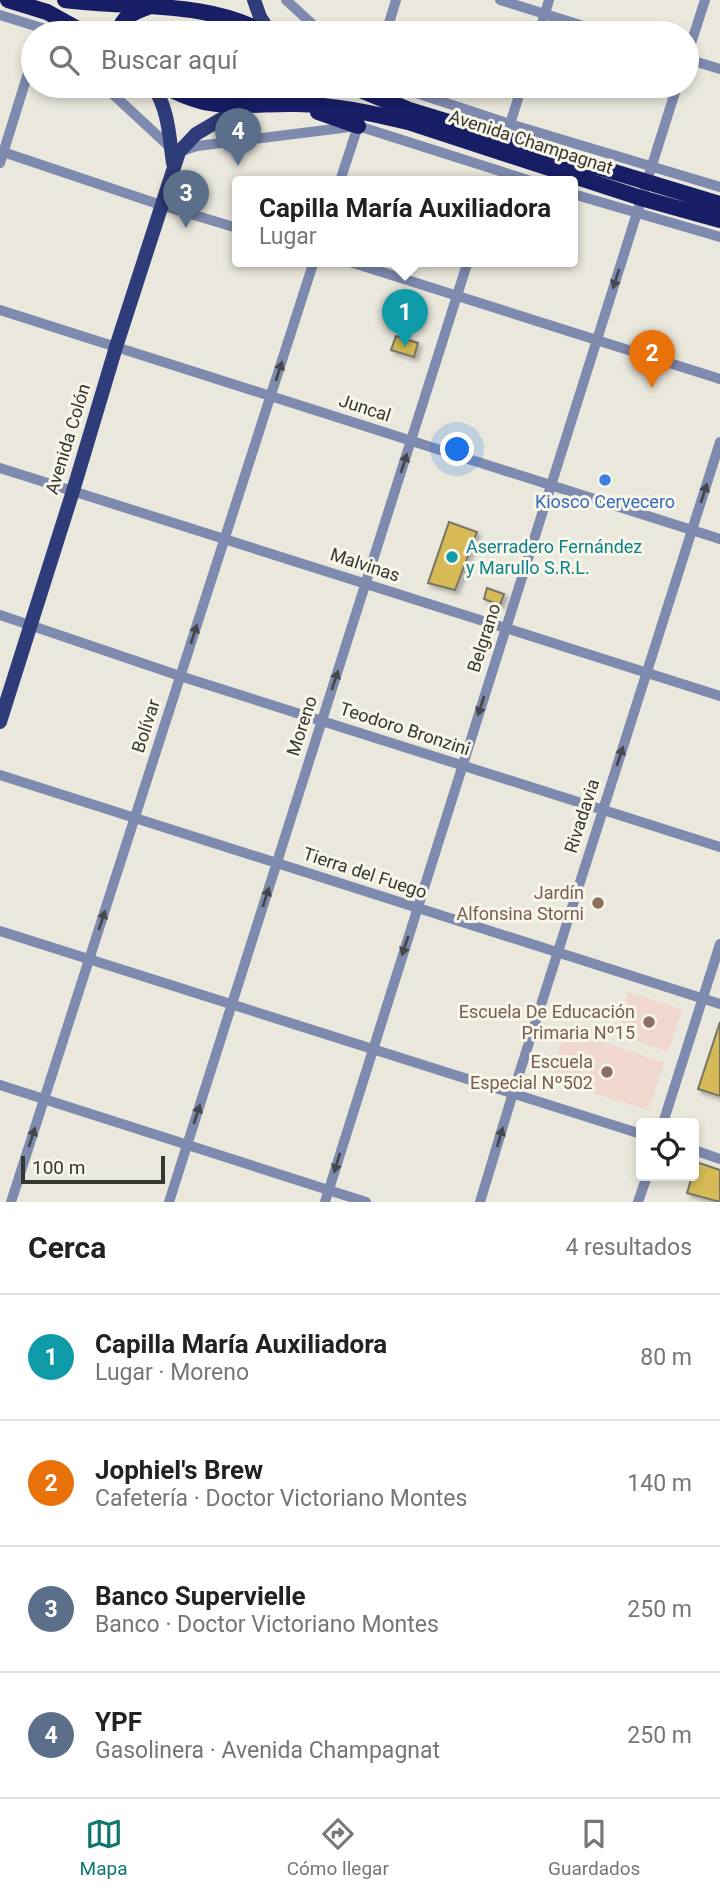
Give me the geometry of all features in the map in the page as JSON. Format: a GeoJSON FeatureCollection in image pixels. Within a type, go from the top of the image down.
{"type":"FeatureCollection","features":[{"type":"Feature","properties":{"kind":"highway"},"geometry":{"type":"LineString","coordinates":[[8,0],[47,12],[63,21]]}},
{"type":"Feature","properties":{"kind":"highway"},"geometry":{"type":"LineString","coordinates":[[65,0],[165,2],[204,8],[245,21]]}},
{"type":"Feature","properties":{"kind":"highway"},"geometry":{"type":"LineString","coordinates":[[124,21],[131,13],[165,2]]}},
{"type":"Feature","properties":{"kind":"highway","name":"Avenida Champagnat"},"geometry":{"type":"LineString","coordinates":[[191,98],[208,103],[296,104],[374,114],[646,182],[720,220]]}},
{"type":"Feature","properties":{"kind":"highway"},"geometry":{"type":"LineString","coordinates":[[252,105],[269,98]]}},
{"type":"Feature","properties":{"kind":"highway","name":"Avenida Champagnat"},"geometry":{"type":"LineString","coordinates":[[380,98],[409,110],[720,204]]}},
{"type":"Feature","properties":{"kind":"highway"},"geometry":{"type":"LineString","coordinates":[[296,104],[358,126]]}},
{"type":"Feature","properties":{"kind":"main road"},"geometry":{"type":"LineString","coordinates":[[254,0],[262,21]]}},
{"type":"Feature","properties":{"kind":"main road","name":"Avenida Colón"},"geometry":{"type":"LineString","coordinates":[[0,722],[173,168],[175,150],[160,98]]}},
{"type":"Feature","properties":{"kind":"main road"},"geometry":{"type":"LineString","coordinates":[[175,150],[196,134],[252,105]]}},
{"type":"Feature","properties":{"kind":"street"},"geometry":{"type":"LineString","coordinates":[[286,0],[309,21]]}},
{"type":"Feature","properties":{"kind":"street"},"geometry":{"type":"LineString","coordinates":[[390,21],[396,0]]}},
{"type":"Feature","properties":{"kind":"street"},"geometry":{"type":"LineString","coordinates":[[500,0],[567,21]]}},
{"type":"Feature","properties":{"kind":"street"},"geometry":{"type":"LineString","coordinates":[[543,21],[550,0]]}},
{"type":"Feature","properties":{"kind":"street"},"geometry":{"type":"LineString","coordinates":[[698,21],[705,0]]}},
{"type":"Feature","properties":{"kind":"street"},"geometry":{"type":"LineString","coordinates":[[0,15],[21,23]]}},
{"type":"Feature","properties":{"kind":"street"},"geometry":{"type":"LineString","coordinates":[[699,61],[720,69]]}},
{"type":"Feature","properties":{"kind":"street"},"geometry":{"type":"LineString","coordinates":[[21,94],[1,155],[232,226]]}},
{"type":"Feature","properties":{"kind":"street"},"geometry":{"type":"LineString","coordinates":[[117,98],[175,150]]}},
{"type":"Feature","properties":{"kind":"street","name":"Avenida Champagnat"},"geometry":{"type":"LineString","coordinates":[[431,98],[510,124],[646,182],[720,187]]}},
{"type":"Feature","properties":{"kind":"street"},"geometry":{"type":"LineString","coordinates":[[510,124],[518,98]]}},
{"type":"Feature","properties":{"kind":"street","name":"Belgrano"},"geometry":{"type":"LineString","coordinates":[[325,1202],[673,98]]}},
{"type":"Feature","properties":{"kind":"street"},"geometry":{"type":"LineString","coordinates":[[342,176],[358,126]]}},
{"type":"Feature","properties":{"kind":"street","name":"Avenida Champagnat"},"geometry":{"type":"LineString","coordinates":[[175,150],[358,126],[496,175]]}},
{"type":"Feature","properties":{"kind":"street","name":"Avenida Champagnat"},"geometry":{"type":"LineString","coordinates":[[578,196],[720,237]]}},
{"type":"Feature","properties":{"kind":"street","name":"Bolívar"},"geometry":{"type":"LineString","coordinates":[[11,1202],[312,267]]}},
{"type":"Feature","properties":{"kind":"street"},"geometry":{"type":"LineString","coordinates":[[366,267],[720,379]]}},
{"type":"Feature","properties":{"kind":"street","name":"Moreno"},"geometry":{"type":"LineString","coordinates":[[169,1202],[466,267]]}},
{"type":"Feature","properties":{"kind":"street","name":"Juncal"},"geometry":{"type":"LineString","coordinates":[[0,310],[720,539]]}},
{"type":"Feature","properties":{"kind":"street","name":"Rivadavia"},"geometry":{"type":"LineString","coordinates":[[480,1202],[720,442]]}},
{"type":"Feature","properties":{"kind":"street","name":"Malvinas"},"geometry":{"type":"LineString","coordinates":[[0,468],[720,696]]}},
{"type":"Feature","properties":{"kind":"street","name":"Teodoro Bronzini"},"geometry":{"type":"LineString","coordinates":[[0,615],[180,676],[720,847]]}},
{"type":"Feature","properties":{"kind":"street","name":"Tierra del Fuego"},"geometry":{"type":"LineString","coordinates":[[0,775],[720,1004]]}},
{"type":"Feature","properties":{"kind":"street"},"geometry":{"type":"LineString","coordinates":[[0,931],[636,1132]]}},
{"type":"Feature","properties":{"kind":"street"},"geometry":{"type":"LineString","coordinates":[[665,1118],[720,944]]}},
{"type":"Feature","properties":{"kind":"street"},"geometry":{"type":"LineString","coordinates":[[0,1086],[366,1202]]}},
{"type":"Feature","properties":{"kind":"street"},"geometry":{"type":"LineString","coordinates":[[699,1152],[720,1159]]}},
{"type":"Feature","properties":{"kind":"street"},"geometry":{"type":"LineString","coordinates":[[638,1202],[645,1181]]}},
{"type":"Feature","properties":{"kind":"shaded area","name":"Escuela De Educación Primaria Nº15"},"geometry":{"type":"Polygon","coordinates":[[[628,992],[682,1010],[668,1052],[617,1034],[628,992]]]}},
{"type":"Feature","properties":{"kind":"shaded area","name":"Escuela Especial Nº502"},"geometry":{"type":"Polygon","coordinates":[[[565,1029],[664,1063],[648,1110],[551,1080],[565,1029]]]}},
{"type":"Feature","properties":{"kind":"building"},"geometry":{"type":"Polygon","coordinates":[[[396,336],[418,343],[414,357],[391,350],[396,336]]]}},
{"type":"Feature","properties":{"kind":"building","name":"Aserradero Fernández y Marullo S.R.L."},"geometry":{"type":"Polygon","coordinates":[[[449,522],[477,532],[455,590],[428,583],[449,522]]]}},
{"type":"Feature","properties":{"kind":"building"},"geometry":{"type":"Polygon","coordinates":[[[487,588],[504,594],[500,605],[484,599],[487,588]]]}},
{"type":"Feature","properties":{"kind":"building"},"geometry":{"type":"Polygon","coordinates":[[[720,1022],[720,1096],[698,1089],[720,1022]]]}},
{"type":"Feature","properties":{"kind":"building"},"geometry":{"type":"Polygon","coordinates":[[[699,1163],[720,1170],[720,1202],[687,1193],[691,1181],[699,1181],[699,1163]]]}},
{"type":"Feature","properties":{"kind":"place","name":"YPF"},"geometry":{"type":"Point","coordinates":[238,166]}},
{"type":"Feature","properties":{"kind":"place","name":"Banco Supervielle"},"geometry":{"type":"Point","coordinates":[186,228]}},
{"type":"Feature","properties":{"kind":"place","name":"Capilla María Auxiliadora"},"geometry":{"type":"Point","coordinates":[405,347]}},
{"type":"Feature","properties":{"kind":"place","name":"Jophiel's Brew"},"geometry":{"type":"Point","coordinates":[652,388]}},
{"type":"Feature","properties":{"kind":"place","name":"Kiosco Cervecero"},"geometry":{"type":"Point","coordinates":[605,480]}},
{"type":"Feature","properties":{"kind":"place","name":"Aserradero Fernández y Marullo S.R.L."},"geometry":{"type":"Point","coordinates":[452,557]}},
{"type":"Feature","properties":{"kind":"place","name":"Jardín Alfonsina Storni"},"geometry":{"type":"Point","coordinates":[598,903]}},
{"type":"Feature","properties":{"kind":"place","name":"Escuela De Educación Primaria Nº15"},"geometry":{"type":"Point","coordinates":[649,1022]}},
{"type":"Feature","properties":{"kind":"place","name":"Escuela Especial Nº502"},"geometry":{"type":"Point","coordinates":[607,1072]}}]}
